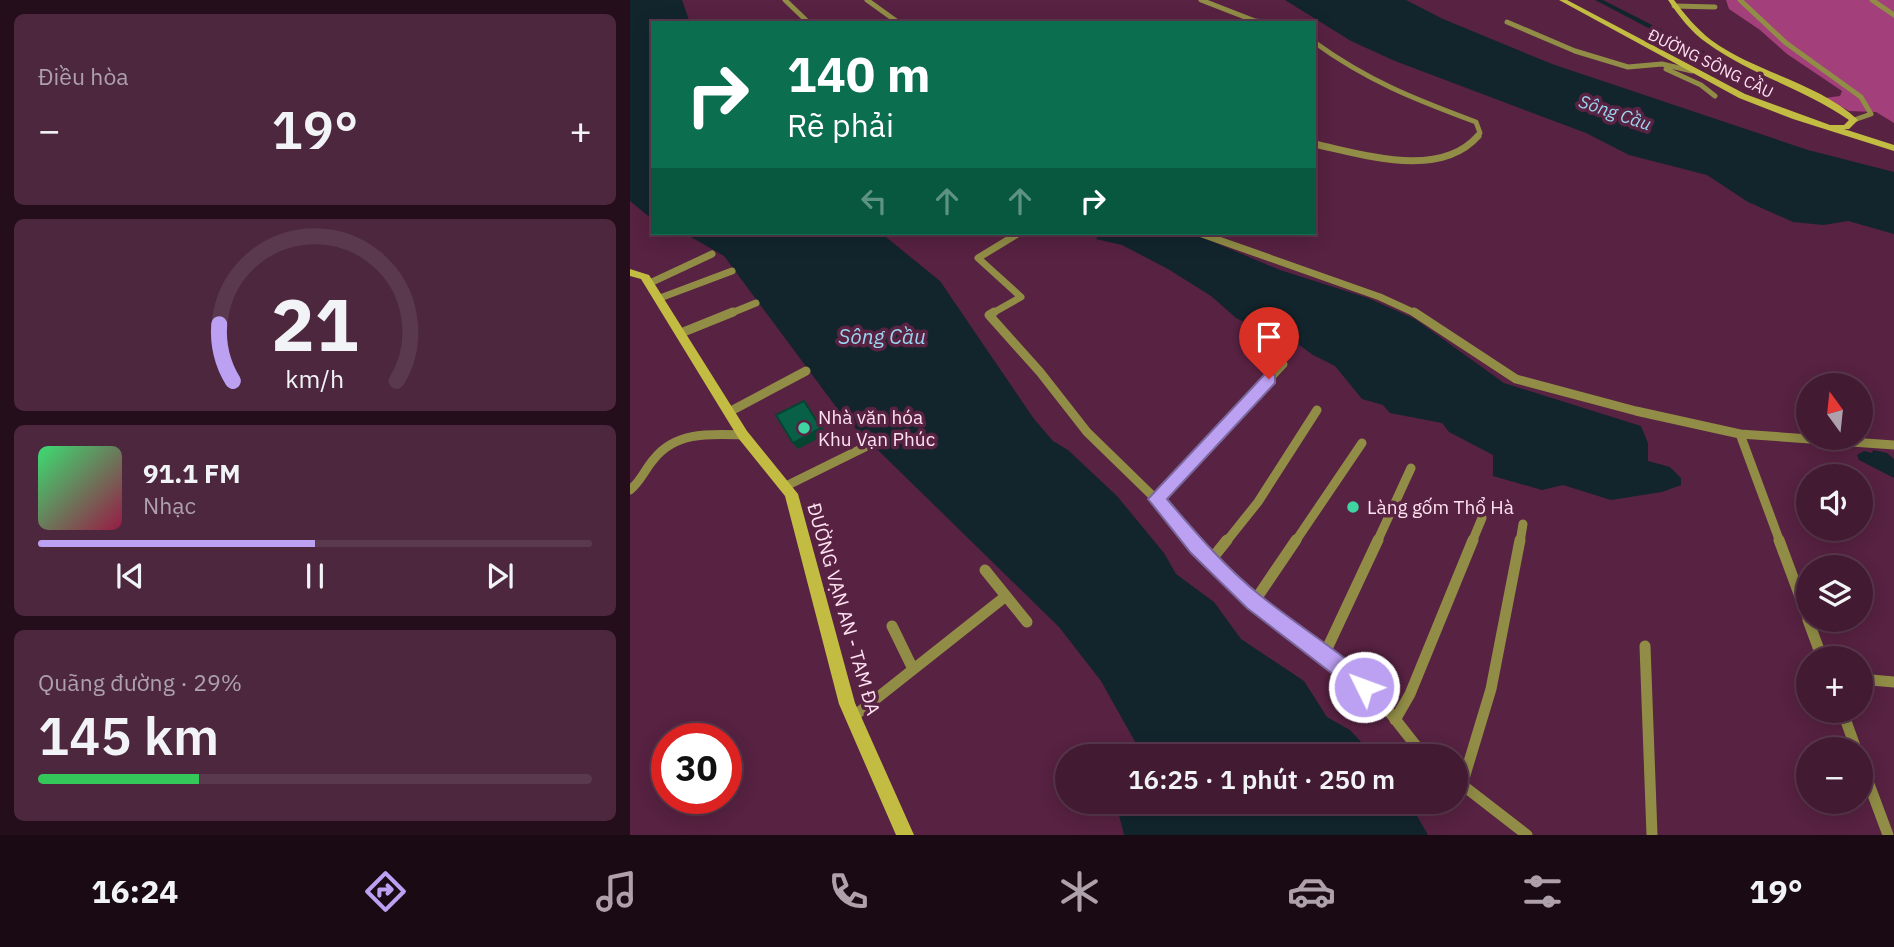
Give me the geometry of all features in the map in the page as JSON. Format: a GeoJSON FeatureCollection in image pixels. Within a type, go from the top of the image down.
{"type":"FeatureCollection","features":[{"type":"Feature","properties":{"kind":"main road","name":"ĐƯỜNG SÔNG CẦU"},"geometry":{"type":"LineString","coordinates":[[1562,0],[1742,96],[1822,126],[1894,148]]}},
{"type":"Feature","properties":{"kind":"main road"},"geometry":{"type":"LineString","coordinates":[[1673,3],[1693,30],[1709,41],[1854,120],[1846,127],[1822,126]]}},
{"type":"Feature","properties":{"kind":"main road","name":"ĐƯỜNG VẠN AN - TAM ĐA"},"geometry":{"type":"LineString","coordinates":[[630,272],[645,277],[743,435],[786,486],[853,717],[905,835]]}},
{"type":"Feature","properties":{"kind":"street"},"geometry":{"type":"LineString","coordinates":[[785,0],[807,21]]}},
{"type":"Feature","properties":{"kind":"street"},"geometry":{"type":"LineString","coordinates":[[867,0],[896,21]]}},
{"type":"Feature","properties":{"kind":"street"},"geometry":{"type":"LineString","coordinates":[[1201,0],[1255,21]]}},
{"type":"Feature","properties":{"kind":"street"},"geometry":{"type":"LineString","coordinates":[[1740,0],[1777,35],[1861,97],[1871,114],[1854,120]]}},
{"type":"Feature","properties":{"kind":"street"},"geometry":{"type":"LineString","coordinates":[[1872,0],[1894,15]]}},
{"type":"Feature","properties":{"kind":"street"},"geometry":{"type":"LineString","coordinates":[[1673,3],[1715,7]]}},
{"type":"Feature","properties":{"kind":"street"},"geometry":{"type":"LineString","coordinates":[[1507,22],[1597,58],[1628,67],[1655,64],[1692,71]]}},
{"type":"Feature","properties":{"kind":"street"},"geometry":{"type":"LineString","coordinates":[[1316,43],[1349,67],[1399,94],[1476,122],[1480,133],[1465,150],[1450,157],[1433,159],[1375,155],[1316,144]]}},
{"type":"Feature","properties":{"kind":"street"},"geometry":{"type":"LineString","coordinates":[[1655,64],[1701,85],[1716,96]]}},
{"type":"Feature","properties":{"kind":"street"},"geometry":{"type":"LineString","coordinates":[[1016,235],[978,258],[1021,297],[989,315],[1040,372],[1087,432],[1157,499],[1211,560],[1254,602],[1325,653],[1384,705],[1414,744]]}},
{"type":"Feature","properties":{"kind":"street"},"geometry":{"type":"LineString","coordinates":[[1205,235],[1416,313],[1516,379],[1636,411],[1740,434],[1894,445]]}},
{"type":"Feature","properties":{"kind":"street"},"geometry":{"type":"LineString","coordinates":[[650,284],[712,254]]}},
{"type":"Feature","properties":{"kind":"street"},"geometry":{"type":"LineString","coordinates":[[660,298],[732,271]]}},
{"type":"Feature","properties":{"kind":"street"},"geometry":{"type":"LineString","coordinates":[[681,333],[756,303]]}},
{"type":"Feature","properties":{"kind":"street"},"geometry":{"type":"LineString","coordinates":[[1157,499],[1283,364]]}},
{"type":"Feature","properties":{"kind":"street"},"geometry":{"type":"LineString","coordinates":[[729,412],[806,371]]}},
{"type":"Feature","properties":{"kind":"street"},"geometry":{"type":"LineString","coordinates":[[1211,560],[1258,502],[1317,410]]}},
{"type":"Feature","properties":{"kind":"street"},"geometry":{"type":"LineString","coordinates":[[630,490],[641,481],[659,453],[688,436],[702,433],[743,435]]}},
{"type":"Feature","properties":{"kind":"street"},"geometry":{"type":"LineString","coordinates":[[1740,434],[1796,586]]}},
{"type":"Feature","properties":{"kind":"street"},"geometry":{"type":"LineString","coordinates":[[1254,602],[1362,443]]}},
{"type":"Feature","properties":{"kind":"street"},"geometry":{"type":"LineString","coordinates":[[786,486],[867,446]]}},
{"type":"Feature","properties":{"kind":"street"},"geometry":{"type":"LineString","coordinates":[[1325,653],[1411,468]]}},
{"type":"Feature","properties":{"kind":"street"},"geometry":{"type":"LineString","coordinates":[[1395,720],[1410,694],[1482,518]]}},
{"type":"Feature","properties":{"kind":"street"},"geometry":{"type":"LineString","coordinates":[[1468,757],[1491,689],[1523,524]]}},
{"type":"Feature","properties":{"kind":"street"},"geometry":{"type":"LineString","coordinates":[[985,570],[1027,622]]}},
{"type":"Feature","properties":{"kind":"street"},"geometry":{"type":"LineString","coordinates":[[853,717],[1006,596]]}},
{"type":"Feature","properties":{"kind":"street"},"geometry":{"type":"LineString","coordinates":[[892,626],[914,669]]}},
{"type":"Feature","properties":{"kind":"street"},"geometry":{"type":"LineString","coordinates":[[1645,646],[1652,835]]}},
{"type":"Feature","properties":{"kind":"street"},"geometry":{"type":"LineString","coordinates":[[1873,680],[1894,682]]}},
{"type":"Feature","properties":{"kind":"street"},"geometry":{"type":"LineString","coordinates":[[1468,790],[1527,835]]}},
{"type":"Feature","properties":{"kind":"street"},"geometry":{"type":"LineString","coordinates":[[1873,795],[1888,835]]}},
{"type":"Feature","properties":{"kind":"shaded area"},"geometry":{"type":"Polygon","coordinates":[[[1726,0],[1894,0],[1894,123],[1876,112],[1849,111],[1825,98],[1840,96],[1842,91],[1787,54],[1760,30],[1729,9],[1726,0]]]}},
{"type":"Feature","properties":{"kind":"water"},"geometry":{"type":"Polygon","coordinates":[[[630,0],[682,0],[689,21],[651,21],[651,218],[630,201],[630,0]]]}},
{"type":"Feature","properties":{"kind":"water","name":"Sông Cầu"},"geometry":{"type":"Polygon","coordinates":[[[1285,0],[1406,0],[1443,19],[1552,64],[1808,150],[1894,172],[1894,234],[1848,221],[1823,225],[1793,222],[1748,202],[1707,175],[1629,155],[1586,133],[1395,61],[1351,41],[1285,0]]]}},
{"type":"Feature","properties":{"kind":"water","name":"Sông Cầu"},"geometry":{"type":"Polygon","coordinates":[[[687,235],[883,235],[940,281],[1034,419],[1053,441],[1068,450],[1117,496],[1164,553],[1176,574],[1214,602],[1241,639],[1304,681],[1327,717],[1350,730],[1363,744],[1136,744],[1101,681],[1059,627],[842,415],[724,256],[687,235]]]}},
{"type":"Feature","properties":{"kind":"water"},"geometry":{"type":"Polygon","coordinates":[[[1099,235],[1197,235],[1280,270],[1368,298],[1415,319],[1504,383],[1641,426],[1648,443],[1648,461],[1670,467],[1681,478],[1681,485],[1662,492],[1611,500],[1563,485],[1542,490],[1493,476],[1493,455],[1449,432],[1442,423],[1390,413],[1383,405],[1362,399],[1335,366],[1313,355],[1291,339],[1260,330],[1236,318],[1211,296],[1122,245],[1096,239],[1099,235]]]}},
{"type":"Feature","properties":{"kind":"water"},"geometry":{"type":"Polygon","coordinates":[[[1873,450],[1887,453],[1894,459],[1894,478],[1873,467],[1873,464],[1859,460],[1857,455],[1864,451],[1872,453],[1873,450]]]}},
{"type":"Feature","properties":{"kind":"water"},"geometry":{"type":"Polygon","coordinates":[[[1119,814],[1416,814],[1428,835],[1124,835],[1119,814]]]}},
{"type":"Feature","properties":{"kind":"building","name":"Nhà văn hóa Khu Vạn Phúc"},"geometry":{"type":"Polygon","coordinates":[[[804,401],[821,428],[793,443],[776,415],[804,401]]]}},
{"type":"Feature","properties":{"kind":"waterway"},"geometry":{"type":"LineString","coordinates":[[1598,0],[1701,52]]}},
{"type":"Feature","properties":{"kind":"place","name":"Nhà văn hóa Khu Vạn Phúc"},"geometry":{"type":"Point","coordinates":[804,428]}},
{"type":"Feature","properties":{"kind":"place","name":"Làng gốm Thổ Hà"},"geometry":{"type":"Point","coordinates":[1353,507]}},
{"type":"Feature","properties":{"kind":"route"},"geometry":{"type":"LineString","coordinates":[[1269,379],[1157,499],[1198,548],[1254,602],[1325,653],[1364,687]]}}]}
